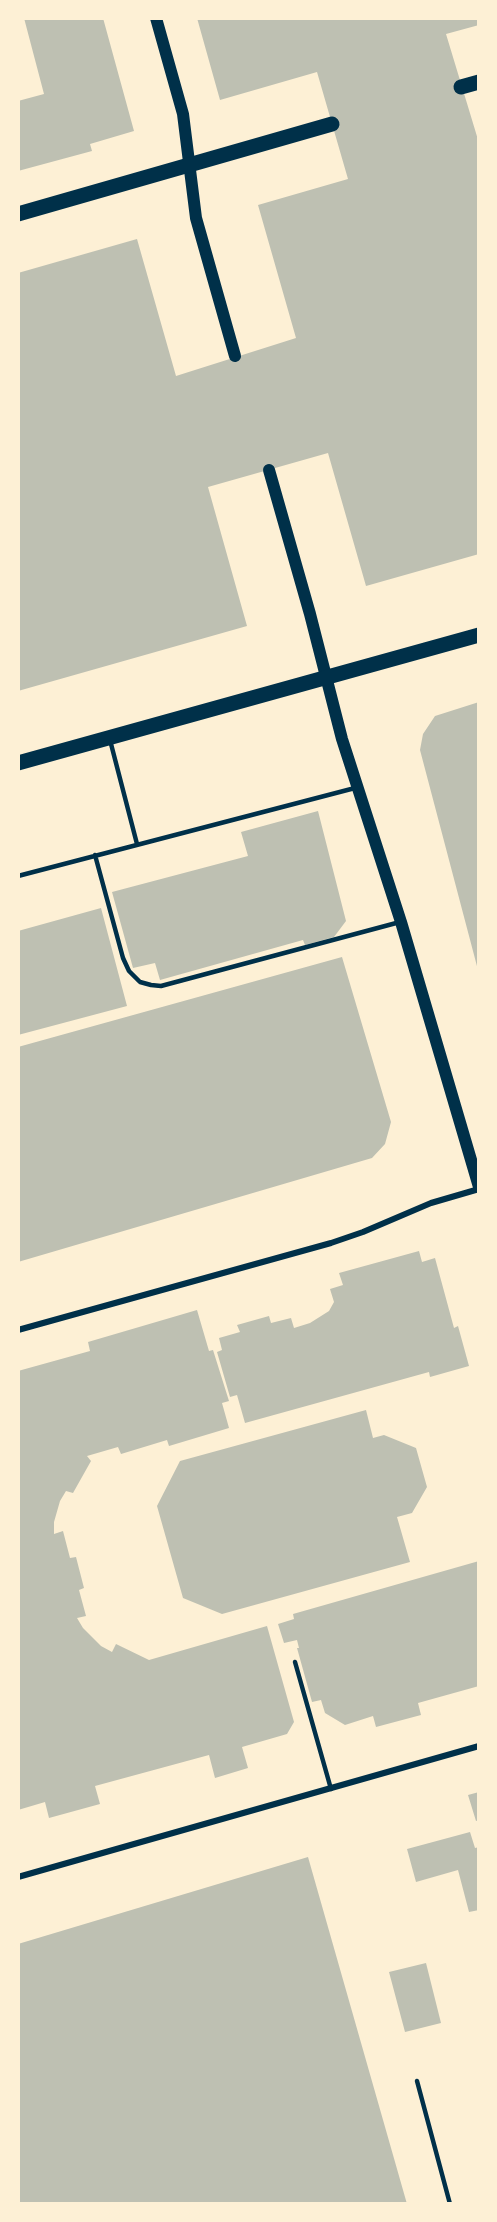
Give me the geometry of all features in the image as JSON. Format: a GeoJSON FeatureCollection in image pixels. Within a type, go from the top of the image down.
{"type":"FeatureCollection","features":[{"type":"Feature","properties":{"kind":"main road"},"geometry":{"type":"LineString","coordinates":[[156,18],[183,114],[196,219],[235,356]]}},
{"type":"Feature","properties":{"kind":"main road"},"geometry":{"type":"LineString","coordinates":[[461,87],[479,82]]}},
{"type":"Feature","properties":{"kind":"main road"},"geometry":{"type":"LineString","coordinates":[[18,214],[332,124]]}},
{"type":"Feature","properties":{"kind":"main road"},"geometry":{"type":"LineString","coordinates":[[269,470],[357,787],[401,922],[479,1188]]}},
{"type":"Feature","properties":{"kind":"main road"},"geometry":{"type":"LineString","coordinates":[[18,763],[479,634]]}},
{"type":"Feature","properties":{"kind":"street"},"geometry":{"type":"LineString","coordinates":[[18,1330],[331,1243],[431,1203],[479,1188]]}},
{"type":"Feature","properties":{"kind":"street"},"geometry":{"type":"LineString","coordinates":[[18,1877],[479,1746]]}},
{"type":"Feature","properties":{"kind":"lane"},"geometry":{"type":"LineString","coordinates":[[109,737],[137,844]]}},
{"type":"Feature","properties":{"kind":"lane"},"geometry":{"type":"LineString","coordinates":[[18,876],[357,787]]}},
{"type":"Feature","properties":{"kind":"lane"},"geometry":{"type":"LineString","coordinates":[[95,855],[123,958],[129,971],[140,982],[151,985],[161,986],[401,922]]}},
{"type":"Feature","properties":{"kind":"lane"},"geometry":{"type":"LineString","coordinates":[[295,1662],[331,1789]]}},
{"type":"Feature","properties":{"kind":"lane"},"geometry":{"type":"LineString","coordinates":[[417,2081],[450,2204]]}},
{"type":"Feature","properties":{"kind":"building"},"geometry":{"type":"Polygon","coordinates":[[[24,18],[103,18],[134,131],[90,144],[92,151],[18,171],[18,101],[44,94],[24,18]]]}},
{"type":"Feature","properties":{"kind":"building"},"geometry":{"type":"Polygon","coordinates":[[[197,18],[479,18],[479,25],[446,34],[479,143],[479,554],[366,586],[328,453],[208,487],[247,626],[18,691],[18,273],[137,239],[176,376],[296,338],[258,205],[348,179],[317,72],[220,100],[197,18]]]}},
{"type":"Feature","properties":{"kind":"building"},"geometry":{"type":"Polygon","coordinates":[[[479,702],[478,970],[420,750],[423,734],[435,716],[479,702]]]}},
{"type":"Feature","properties":{"kind":"building"},"geometry":{"type":"Polygon","coordinates":[[[318,811],[346,921],[334,937],[305,945],[303,940],[160,980],[155,963],[133,968],[112,892],[248,856],[241,832],[318,811]]]}},
{"type":"Feature","properties":{"kind":"building"},"geometry":{"type":"Polygon","coordinates":[[[101,908],[127,1006],[18,1035],[18,931],[101,908]]]}},
{"type":"Feature","properties":{"kind":"building"},"geometry":{"type":"Polygon","coordinates":[[[342,957],[391,1122],[385,1144],[372,1158],[18,1262],[18,1047],[342,957]]]}},
{"type":"Feature","properties":{"kind":"building"},"geometry":{"type":"Polygon","coordinates":[[[419,1251],[422,1262],[435,1258],[454,1328],[458,1326],[469,1366],[430,1377],[429,1372],[245,1423],[237,1395],[230,1397],[217,1352],[222,1350],[219,1338],[240,1332],[237,1325],[269,1316],[271,1323],[291,1318],[294,1328],[310,1323],[329,1311],[334,1302],[330,1289],[343,1285],[339,1273],[419,1251]]]}},
{"type":"Feature","properties":{"kind":"building"},"geometry":{"type":"Polygon","coordinates":[[[197,1310],[209,1351],[213,1350],[229,1401],[222,1403],[229,1428],[169,1446],[167,1440],[121,1454],[118,1447],[87,1456],[91,1461],[73,1493],[66,1491],[60,1501],[54,1522],[54,1534],[63,1531],[70,1558],[76,1557],[84,1588],[79,1590],[86,1616],[77,1618],[83,1628],[101,1646],[112,1652],[116,1644],[149,1660],[267,1626],[294,1722],[287,1734],[242,1747],[248,1768],[215,1778],[209,1755],[95,1786],[100,1804],[49,1818],[45,1802],[18,1810],[18,1371],[90,1351],[88,1342],[197,1310]]]}},
{"type":"Feature","properties":{"kind":"building"},"geometry":{"type":"Polygon","coordinates":[[[366,1410],[373,1438],[384,1435],[416,1448],[427,1487],[412,1513],[397,1517],[410,1562],[222,1614],[183,1598],[157,1506],[180,1461],[366,1410]]]}},
{"type":"Feature","properties":{"kind":"building"},"geometry":{"type":"Polygon","coordinates":[[[479,1561],[479,1686],[418,1703],[421,1715],[376,1727],[373,1716],[345,1725],[325,1713],[321,1700],[312,1702],[297,1648],[299,1648],[297,1640],[284,1643],[278,1624],[294,1619],[293,1614],[479,1561]]]}},
{"type":"Feature","properties":{"kind":"building"},"geometry":{"type":"Polygon","coordinates":[[[479,1792],[479,1820],[476,1821],[468,1795],[479,1792]]]}},
{"type":"Feature","properties":{"kind":"building"},"geometry":{"type":"Polygon","coordinates":[[[470,1832],[475,1848],[479,1847],[479,1910],[469,1912],[458,1870],[416,1882],[407,1849],[470,1832]]]}},
{"type":"Feature","properties":{"kind":"building"},"geometry":{"type":"Polygon","coordinates":[[[308,1857],[407,2204],[18,2204],[18,1944],[308,1857]]]}},
{"type":"Feature","properties":{"kind":"building"},"geometry":{"type":"Polygon","coordinates":[[[426,1963],[441,2023],[405,2032],[389,1972],[426,1963]]]}}]}
